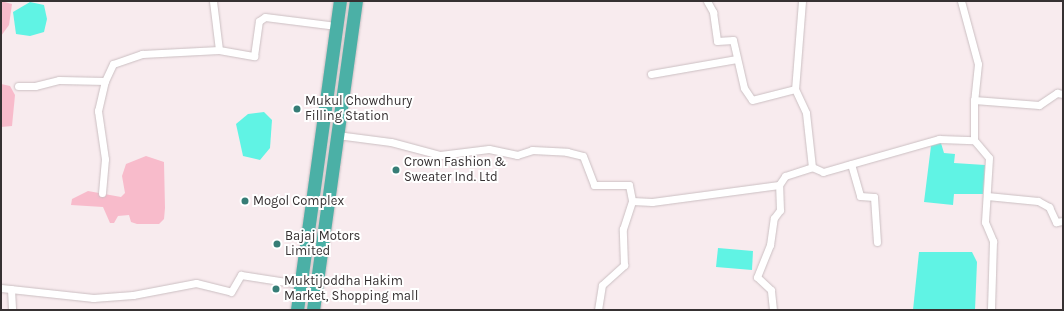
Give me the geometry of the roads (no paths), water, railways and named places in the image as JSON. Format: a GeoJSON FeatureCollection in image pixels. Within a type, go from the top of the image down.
{"type":"FeatureCollection","features":[{"type":"Feature","properties":{"kind":"highway"},"geometry":{"type":"LineString","coordinates":[[288,310],[331,1]]}},
{"type":"Feature","properties":{"kind":"highway"},"geometry":{"type":"LineString","coordinates":[[297,310],[340,1]]}},
{"type":"Feature","properties":{"kind":"highway"},"geometry":{"type":"LineString","coordinates":[[313,310],[356,1]]}},
{"type":"Feature","properties":{"kind":"street"},"geometry":{"type":"LineString","coordinates":[[213,1],[218,50]]}},
{"type":"Feature","properties":{"kind":"street"},"geometry":{"type":"LineString","coordinates":[[707,1],[713,12],[717,42],[733,40],[744,88],[752,100],[795,89]]}},
{"type":"Feature","properties":{"kind":"street"},"geometry":{"type":"LineString","coordinates":[[802,1],[795,89],[806,113],[812,167]]}},
{"type":"Feature","properties":{"kind":"street"},"geometry":{"type":"LineString","coordinates":[[961,1],[978,64],[974,100],[974,140],[989,158],[985,222],[993,241],[991,310]]}},
{"type":"Feature","properties":{"kind":"street"},"geometry":{"type":"LineString","coordinates":[[102,193],[105,159],[98,111],[105,81],[113,64],[142,54],[218,50],[254,56],[259,21],[265,17],[328,25]]}},
{"type":"Feature","properties":{"kind":"street"},"geometry":{"type":"LineString","coordinates":[[651,74],[737,58]]}},
{"type":"Feature","properties":{"kind":"street"},"geometry":{"type":"LineString","coordinates":[[18,86],[35,86],[59,80],[105,81]]}},
{"type":"Feature","properties":{"kind":"street"},"geometry":{"type":"LineString","coordinates":[[974,100],[1039,105],[1057,93],[1063,94]]}},
{"type":"Feature","properties":{"kind":"street"},"geometry":{"type":"LineString","coordinates":[[337,135],[390,142],[440,155],[489,149],[517,155],[532,150],[567,152],[582,156],[594,185],[629,185],[632,201],[623,229],[624,265],[602,285],[598,310]]}},
{"type":"Feature","properties":{"kind":"street"},"geometry":{"type":"LineString","coordinates":[[773,310],[771,290],[757,277],[770,245],[774,218],[780,210],[779,185],[785,176],[812,167],[822,172],[939,139],[974,140]]}},
{"type":"Feature","properties":{"kind":"street"},"geometry":{"type":"LineString","coordinates":[[851,164],[860,196],[874,197],[877,242]]}},
{"type":"Feature","properties":{"kind":"street"},"geometry":{"type":"LineString","coordinates":[[632,201],[681,200],[779,185]]}},
{"type":"Feature","properties":{"kind":"street"},"geometry":{"type":"LineString","coordinates":[[987,196],[1038,201],[1049,207],[1056,222],[1063,221]]}},
{"type":"Feature","properties":{"kind":"street"},"geometry":{"type":"LineString","coordinates":[[1,288],[93,298],[133,295],[196,283],[230,292],[241,275],[292,283]]}},
{"type":"Feature","properties":{"kind":"street"},"geometry":{"type":"LineString","coordinates":[[11,289],[12,310]]}},
{"type":"Feature","properties":{"kind":"water"},"geometry":{"type":"Polygon","coordinates":[[[30,2],[44,5],[47,19],[44,32],[30,36],[16,34],[13,12],[30,2]]]}},
{"type":"Feature","properties":{"kind":"water"},"geometry":{"type":"Polygon","coordinates":[[[264,112],[272,120],[270,148],[260,160],[243,156],[236,124],[248,114],[264,112]]]}},
{"type":"Feature","properties":{"kind":"water"},"geometry":{"type":"Polygon","coordinates":[[[941,143],[944,153],[955,154],[954,163],[985,165],[983,194],[954,194],[953,205],[924,202],[931,146],[941,143]]]}},
{"type":"Feature","properties":{"kind":"water"},"geometry":{"type":"Polygon","coordinates":[[[718,248],[753,251],[752,270],[716,267],[718,248]]]}},
{"type":"Feature","properties":{"kind":"water"},"geometry":{"type":"Polygon","coordinates":[[[919,252],[972,252],[977,262],[975,310],[913,310],[919,252]]]}},
{"type":"Feature","properties":{"kind":"place","name":"Mukul Chowdhury Filling Station"},"geometry":{"type":"Point","coordinates":[297,109]}},
{"type":"Feature","properties":{"kind":"place","name":"Crown Fashion & Sweater Ind. Ltd"},"geometry":{"type":"Point","coordinates":[396,170]}},
{"type":"Feature","properties":{"kind":"place","name":"Mogol Complex"},"geometry":{"type":"Point","coordinates":[245,201]}},
{"type":"Feature","properties":{"kind":"place","name":"Bajaj Motors Limited"},"geometry":{"type":"Point","coordinates":[277,244]}},
{"type":"Feature","properties":{"kind":"place","name":"Muktijoddha Hakim Market, Shopping mall"},"geometry":{"type":"Point","coordinates":[276,289]}}]}
